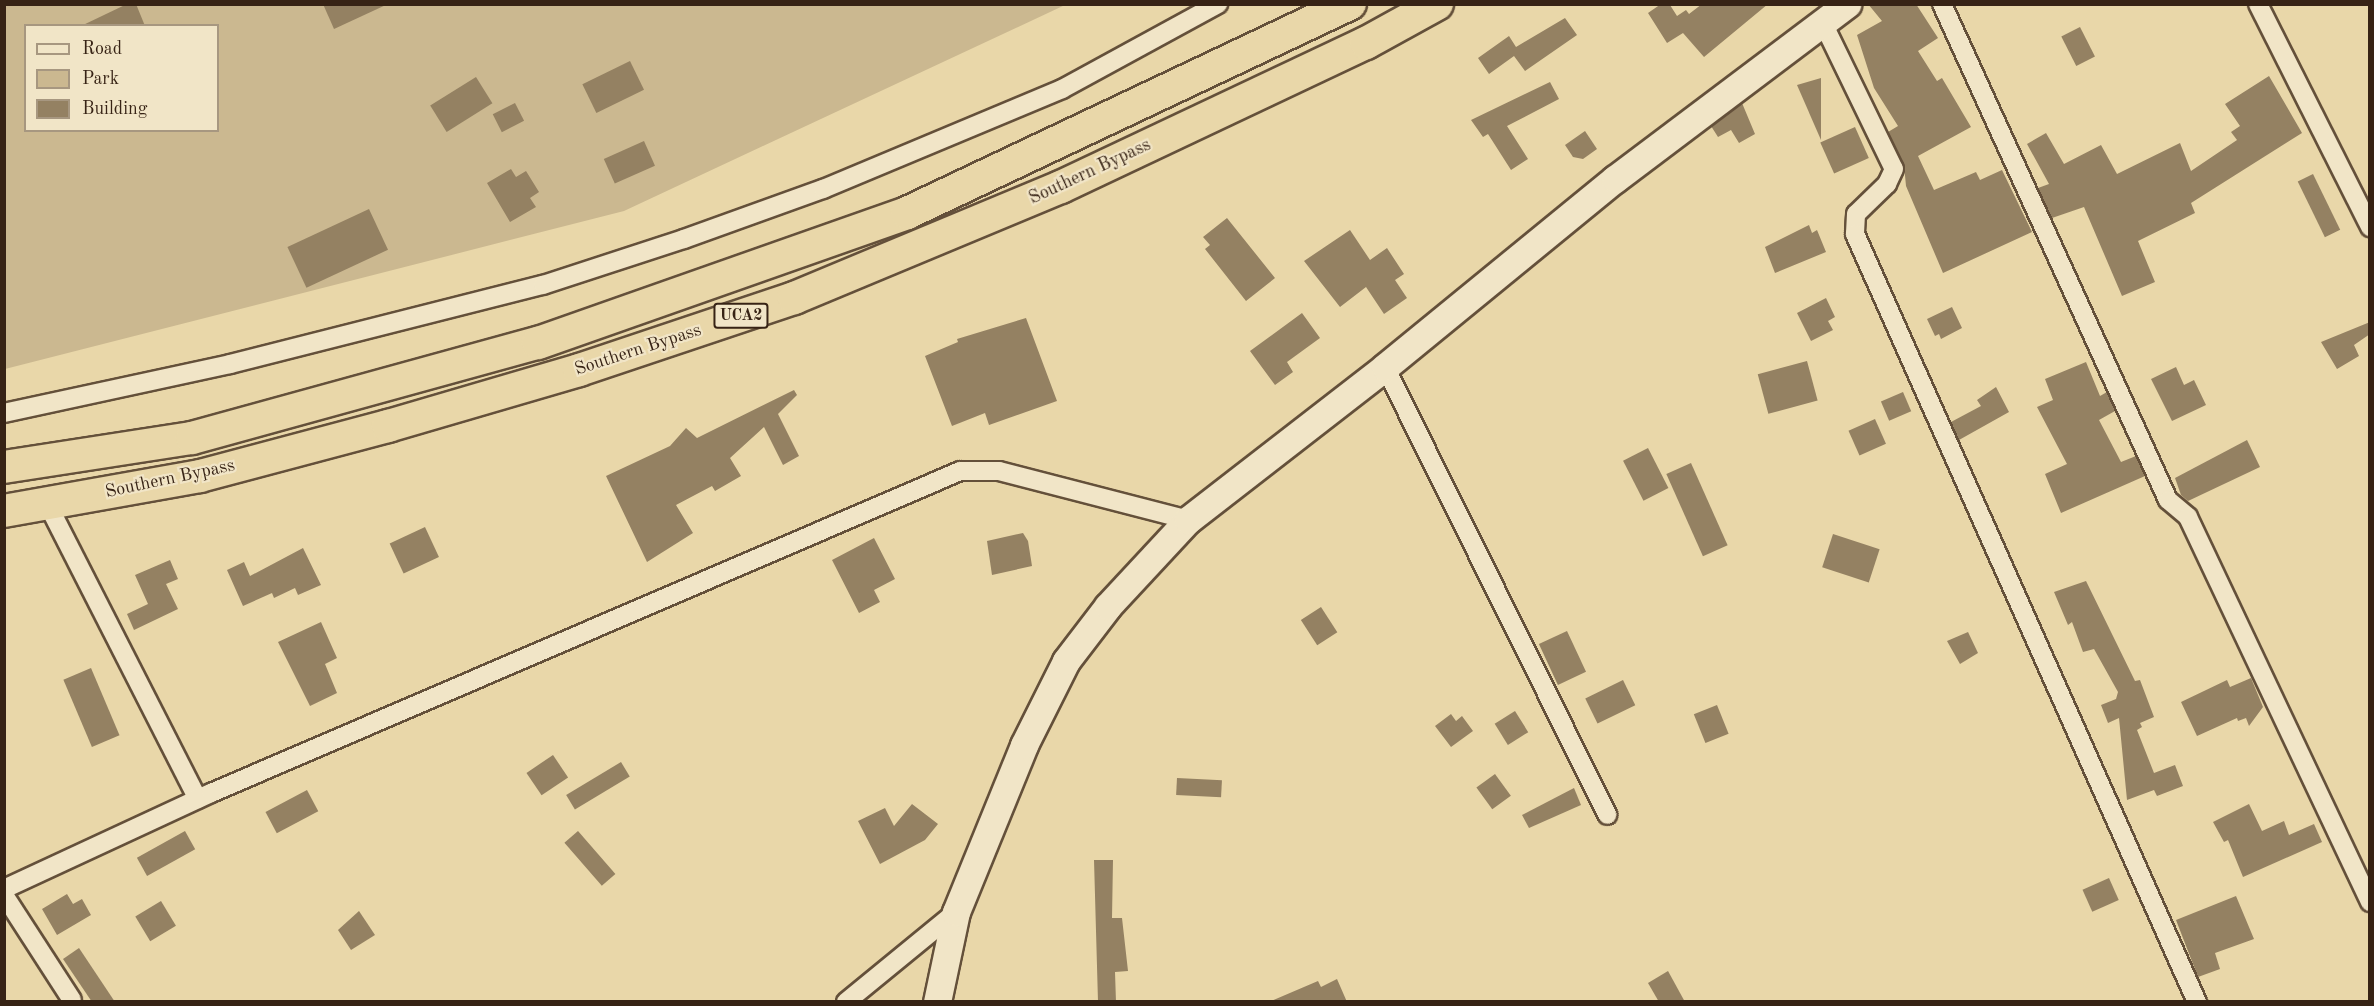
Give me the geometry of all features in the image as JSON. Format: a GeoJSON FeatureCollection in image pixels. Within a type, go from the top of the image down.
{"type":"FeatureCollection","features":[{"type":"Feature","properties":{"kind":"highway","name":"Southern Bypass"},"geometry":{"type":"LineString","coordinates":[[4,467],[192,438],[538,343],[907,213],[1350,4]]}},
{"type":"Feature","properties":{"kind":"highway","name":"Southern Bypass"},"geometry":{"type":"LineString","coordinates":[[4,511],[200,476],[388,426],[579,370],[794,298],[1061,188],[1366,43],[1437,4]]}},
{"type":"Feature","properties":{"kind":"main road"},"geometry":{"type":"LineString","coordinates":[[937,1002],[956,912],[1024,745],[1066,661],[1108,606],[1188,520],[1385,367],[1615,179],[1848,4]]}},
{"type":"Feature","properties":{"kind":"street"},"geometry":{"type":"LineString","coordinates":[[4,413],[230,364],[496,296],[684,239],[823,189],[1062,89],[1218,4]]}},
{"type":"Feature","properties":{"kind":"street"},"geometry":{"type":"LineString","coordinates":[[1942,4],[2168,500],[2188,517],[2370,902]]}},
{"type":"Feature","properties":{"kind":"street"},"geometry":{"type":"LineString","coordinates":[[2258,4],[2370,227]]}},
{"type":"Feature","properties":{"kind":"street"},"geometry":{"type":"LineString","coordinates":[[1823,23],[1894,169],[1887,184],[1856,214],[1855,234],[2197,1002]]}},
{"type":"Feature","properties":{"kind":"street"},"geometry":{"type":"LineString","coordinates":[[1385,367],[1607,816]]}},
{"type":"Feature","properties":{"kind":"street"},"geometry":{"type":"LineString","coordinates":[[4,889],[198,799],[960,471],[999,471],[1188,520]]}},
{"type":"Feature","properties":{"kind":"street"},"geometry":{"type":"LineString","coordinates":[[47,503],[198,799]]}},
{"type":"Feature","properties":{"kind":"street"},"geometry":{"type":"LineString","coordinates":[[4,895],[72,1000]]}},
{"type":"Feature","properties":{"kind":"street"},"geometry":{"type":"LineString","coordinates":[[846,1002],[956,912]]}},
{"type":"Feature","properties":{"kind":"green space"},"geometry":{"type":"Polygon","coordinates":[[[5,5],[1065,5],[624,211],[5,369],[5,5]]]}},
{"type":"Feature","properties":{"kind":"building"},"geometry":{"type":"Polygon","coordinates":[[[127,4],[136,4],[144,24],[85,24],[127,4]]]}},
{"type":"Feature","properties":{"kind":"building"},"geometry":{"type":"Polygon","coordinates":[[[323,4],[388,4],[334,29],[323,4]]]}},
{"type":"Feature","properties":{"kind":"building"},"geometry":{"type":"Polygon","coordinates":[[[1661,4],[1670,5],[1677,16],[1686,10],[1689,14],[1702,4],[1768,4],[1704,57],[1683,33],[1667,43],[1648,13],[1661,4]]]}},
{"type":"Feature","properties":{"kind":"building"},"geometry":{"type":"Polygon","coordinates":[[[1868,4],[1916,4],[1938,38],[1918,51],[1937,81],[1942,78],[1971,127],[1918,156],[1934,190],[1976,172],[1980,180],[2002,170],[2032,232],[1943,273],[1906,186],[1904,165],[1888,132],[1898,126],[1874,88],[1857,35],[1882,21],[1868,4]]]}},
{"type":"Feature","properties":{"kind":"building"},"geometry":{"type":"Polygon","coordinates":[[[1565,18],[1577,35],[1525,71],[1514,56],[1489,74],[1478,58],[1509,36],[1516,47],[1565,18]]]}},
{"type":"Feature","properties":{"kind":"building"},"geometry":{"type":"Polygon","coordinates":[[[2080,27],[2095,56],[2076,66],[2061,37],[2080,27]]]}},
{"type":"Feature","properties":{"kind":"building"},"geometry":{"type":"Polygon","coordinates":[[[630,61],[644,90],[596,113],[582,84],[630,61]]]}},
{"type":"Feature","properties":{"kind":"building"},"geometry":{"type":"Polygon","coordinates":[[[2269,76],[2302,133],[2191,203],[2195,213],[2138,241],[2155,282],[2122,296],[2084,207],[2052,218],[2038,188],[2049,184],[2027,144],[2046,133],[2064,164],[2101,145],[2117,174],[2180,143],[2191,171],[2237,140],[2231,132],[2240,126],[2225,104],[2269,76]]]}},
{"type":"Feature","properties":{"kind":"building"},"geometry":{"type":"Polygon","coordinates":[[[476,77],[492,103],[447,132],[430,106],[476,77]]]}},
{"type":"Feature","properties":{"kind":"building"},"geometry":{"type":"Polygon","coordinates":[[[1821,78],[1821,140],[1797,85],[1821,78]]]}},
{"type":"Feature","properties":{"kind":"building"},"geometry":{"type":"Polygon","coordinates":[[[1550,82],[1559,99],[1507,126],[1528,159],[1511,170],[1488,134],[1483,137],[1471,120],[1550,82]]]}},
{"type":"Feature","properties":{"kind":"building"},"geometry":{"type":"Polygon","coordinates":[[[515,103],[524,121],[502,132],[493,114],[515,103]]]}},
{"type":"Feature","properties":{"kind":"building"},"geometry":{"type":"Polygon","coordinates":[[[1742,103],[1755,134],[1739,143],[1731,130],[1718,137],[1711,126],[1742,103]]]}},
{"type":"Feature","properties":{"kind":"building"},"geometry":{"type":"Polygon","coordinates":[[[1855,127],[1869,158],[1834,174],[1820,142],[1855,127]]]}},
{"type":"Feature","properties":{"kind":"building"},"geometry":{"type":"Polygon","coordinates":[[[1585,131],[1597,149],[1583,159],[1573,157],[1565,145],[1585,131]]]}},
{"type":"Feature","properties":{"kind":"building"},"geometry":{"type":"Polygon","coordinates":[[[644,141],[655,166],[615,184],[604,159],[644,141]]]}},
{"type":"Feature","properties":{"kind":"building"},"geometry":{"type":"Polygon","coordinates":[[[511,169],[516,177],[526,171],[539,192],[530,198],[536,207],[510,222],[487,183],[511,169]]]}},
{"type":"Feature","properties":{"kind":"building"},"geometry":{"type":"Polygon","coordinates":[[[2313,174],[2340,230],[2325,237],[2298,181],[2313,174]]]}},
{"type":"Feature","properties":{"kind":"building"},"geometry":{"type":"Polygon","coordinates":[[[369,209],[388,250],[306,288],[287,247],[369,209]]]}},
{"type":"Feature","properties":{"kind":"building"},"geometry":{"type":"Polygon","coordinates":[[[1227,218],[1275,278],[1246,301],[1205,249],[1210,245],[1203,237],[1227,218]]]}},
{"type":"Feature","properties":{"kind":"building"},"geometry":{"type":"Polygon","coordinates":[[[1809,225],[1812,233],[1817,230],[1826,252],[1775,273],[1765,247],[1809,225]]]}},
{"type":"Feature","properties":{"kind":"building"},"geometry":{"type":"Polygon","coordinates":[[[1350,230],[1370,260],[1387,248],[1404,274],[1395,280],[1407,298],[1384,314],[1366,287],[1340,307],[1304,261],[1350,230]]]}},
{"type":"Feature","properties":{"kind":"building"},"geometry":{"type":"Polygon","coordinates":[[[1826,298],[1835,317],[1828,321],[1833,330],[1811,341],[1797,313],[1826,298]]]}},
{"type":"Feature","properties":{"kind":"building"},"geometry":{"type":"Polygon","coordinates":[[[1952,307],[1962,328],[1941,339],[1939,334],[1935,336],[1927,319],[1952,307]]]}},
{"type":"Feature","properties":{"kind":"building"},"geometry":{"type":"Polygon","coordinates":[[[1302,313],[1320,338],[1287,362],[1293,372],[1275,385],[1250,351],[1302,313]]]}},
{"type":"Feature","properties":{"kind":"building"},"geometry":{"type":"Polygon","coordinates":[[[1026,318],[1057,401],[989,425],[985,413],[952,426],[925,356],[958,342],[957,339],[1026,318]]]}},
{"type":"Feature","properties":{"kind":"building"},"geometry":{"type":"Polygon","coordinates":[[[2370,322],[2370,334],[2354,345],[2359,356],[2337,369],[2321,342],[2370,322]]]}},
{"type":"Feature","properties":{"kind":"building"},"geometry":{"type":"Polygon","coordinates":[[[1807,361],[1818,401],[1768,414],[1758,374],[1807,361]]]}},
{"type":"Feature","properties":{"kind":"building"},"geometry":{"type":"Polygon","coordinates":[[[2086,362],[2100,396],[2107,392],[2115,411],[2099,420],[2121,462],[2136,456],[2145,476],[2061,513],[2045,474],[2067,464],[2037,407],[2053,400],[2045,379],[2086,362]]]}},
{"type":"Feature","properties":{"kind":"building"},"geometry":{"type":"Polygon","coordinates":[[[2176,367],[2184,385],[2194,380],[2206,405],[2172,421],[2151,379],[2176,367]]]}},
{"type":"Feature","properties":{"kind":"building"},"geometry":{"type":"Polygon","coordinates":[[[1996,387],[2009,412],[1959,440],[1951,422],[1981,406],[1977,400],[1996,387]]]}},
{"type":"Feature","properties":{"kind":"building"},"geometry":{"type":"Polygon","coordinates":[[[794,390],[797,395],[778,414],[799,456],[783,465],[764,427],[730,458],[741,476],[715,491],[712,486],[676,505],[693,533],[647,562],[606,476],[670,446],[686,428],[697,438],[794,390]]]}},
{"type":"Feature","properties":{"kind":"building"},"geometry":{"type":"Polygon","coordinates":[[[1903,392],[1911,411],[1889,421],[1881,401],[1903,392]]]}},
{"type":"Feature","properties":{"kind":"building"},"geometry":{"type":"Polygon","coordinates":[[[1875,419],[1886,444],[1859,455],[1849,431],[1875,419]]]}},
{"type":"Feature","properties":{"kind":"building"},"geometry":{"type":"Polygon","coordinates":[[[2247,440],[2260,467],[2188,501],[2181,495],[2175,478],[2247,440]]]}},
{"type":"Feature","properties":{"kind":"building"},"geometry":{"type":"Polygon","coordinates":[[[1648,448],[1668,488],[1643,501],[1623,461],[1648,448]]]}},
{"type":"Feature","properties":{"kind":"building"},"geometry":{"type":"Polygon","coordinates":[[[1691,463],[1728,545],[1703,556],[1666,474],[1691,463]]]}},
{"type":"Feature","properties":{"kind":"building"},"geometry":{"type":"Polygon","coordinates":[[[425,527],[439,557],[404,573],[390,543],[425,527]]]}},
{"type":"Feature","properties":{"kind":"building"},"geometry":{"type":"Polygon","coordinates":[[[1023,533],[1028,541],[1032,566],[992,575],[987,541],[1023,533]]]}},
{"type":"Feature","properties":{"kind":"building"},"geometry":{"type":"Polygon","coordinates":[[[1833,534],[1880,549],[1869,582],[1822,567],[1833,534]]]}},
{"type":"Feature","properties":{"kind":"building"},"geometry":{"type":"Polygon","coordinates":[[[874,538],[895,579],[874,590],[880,602],[859,613],[832,560],[874,538]]]}},
{"type":"Feature","properties":{"kind":"building"},"geometry":{"type":"Polygon","coordinates":[[[303,548],[321,585],[298,595],[295,588],[274,598],[272,593],[243,606],[227,570],[244,562],[250,576],[303,548]]]}},
{"type":"Feature","properties":{"kind":"building"},"geometry":{"type":"Polygon","coordinates":[[[170,560],[178,579],[166,584],[178,609],[134,630],[127,614],[148,604],[135,575],[170,560]]]}},
{"type":"Feature","properties":{"kind":"building"},"geometry":{"type":"Polygon","coordinates":[[[2086,581],[2135,681],[2140,680],[2154,717],[2140,723],[2142,727],[2137,730],[2154,773],[2175,765],[2183,786],[2157,796],[2154,790],[2127,800],[2119,718],[2108,723],[2101,705],[2116,699],[2118,692],[2094,649],[2083,652],[2072,622],[2068,625],[2054,592],[2086,581]]]}},
{"type":"Feature","properties":{"kind":"building"},"geometry":{"type":"Polygon","coordinates":[[[1321,607],[1337,632],[1317,645],[1301,620],[1321,607]]]}},
{"type":"Feature","properties":{"kind":"building"},"geometry":{"type":"Polygon","coordinates":[[[321,622],[337,658],[325,664],[337,693],[310,706],[278,642],[321,622]]]}},
{"type":"Feature","properties":{"kind":"building"},"geometry":{"type":"Polygon","coordinates":[[[1567,631],[1586,672],[1558,685],[1539,644],[1567,631]]]}},
{"type":"Feature","properties":{"kind":"building"},"geometry":{"type":"Polygon","coordinates":[[[1968,632],[1978,653],[1960,664],[1947,641],[1968,632]]]}},
{"type":"Feature","properties":{"kind":"building"},"geometry":{"type":"Polygon","coordinates":[[[91,668],[120,735],[92,747],[63,680],[91,668]]]}},
{"type":"Feature","properties":{"kind":"building"},"geometry":{"type":"Polygon","coordinates":[[[2251,678],[2263,707],[2249,726],[2246,718],[2238,721],[2237,718],[2197,736],[2181,702],[2227,680],[2230,687],[2251,678]]]}},
{"type":"Feature","properties":{"kind":"building"},"geometry":{"type":"Polygon","coordinates":[[[1623,680],[1635,705],[1598,724],[1585,698],[1623,680]]]}},
{"type":"Feature","properties":{"kind":"building"},"geometry":{"type":"Polygon","coordinates":[[[1717,705],[1729,734],[1705,743],[1694,714],[1717,705]]]}},
{"type":"Feature","properties":{"kind":"building"},"geometry":{"type":"Polygon","coordinates":[[[1515,711],[1528,732],[1508,745],[1495,724],[1515,711]]]}},
{"type":"Feature","properties":{"kind":"building"},"geometry":{"type":"Polygon","coordinates":[[[1451,714],[1456,721],[1462,716],[1473,731],[1451,747],[1435,726],[1451,714]]]}},
{"type":"Feature","properties":{"kind":"building"},"geometry":{"type":"Polygon","coordinates":[[[553,755],[568,777],[542,795],[526,773],[553,755]]]}},
{"type":"Feature","properties":{"kind":"building"},"geometry":{"type":"Polygon","coordinates":[[[621,762],[630,777],[575,810],[566,795],[621,762]]]}},
{"type":"Feature","properties":{"kind":"building"},"geometry":{"type":"Polygon","coordinates":[[[1495,774],[1511,796],[1492,809],[1476,788],[1495,774]]]}},
{"type":"Feature","properties":{"kind":"building"},"geometry":{"type":"Polygon","coordinates":[[[1177,778],[1222,780],[1221,797],[1176,795],[1177,778]]]}},
{"type":"Feature","properties":{"kind":"building"},"geometry":{"type":"Polygon","coordinates":[[[1574,788],[1581,805],[1529,828],[1522,815],[1574,788]]]}},
{"type":"Feature","properties":{"kind":"building"},"geometry":{"type":"Polygon","coordinates":[[[307,790],[318,811],[277,833],[266,812],[307,790]]]}},
{"type":"Feature","properties":{"kind":"building"},"geometry":{"type":"Polygon","coordinates":[[[912,804],[938,824],[925,840],[880,864],[858,821],[885,808],[894,826],[912,804]]]}},
{"type":"Feature","properties":{"kind":"building"},"geometry":{"type":"Polygon","coordinates":[[[2249,804],[2262,831],[2284,821],[2289,835],[2314,824],[2322,842],[2243,877],[2228,840],[2224,842],[2213,822],[2249,804]]]}},
{"type":"Feature","properties":{"kind":"building"},"geometry":{"type":"Polygon","coordinates":[[[185,831],[195,849],[147,876],[137,858],[185,831]]]}},
{"type":"Feature","properties":{"kind":"building"},"geometry":{"type":"Polygon","coordinates":[[[578,831],[615,874],[602,886],[564,843],[578,831]]]}},
{"type":"Feature","properties":{"kind":"building"},"geometry":{"type":"Polygon","coordinates":[[[1094,860],[1113,860],[1112,918],[1122,918],[1128,971],[1115,972],[1116,1002],[1098,1002],[1094,860]]]}},
{"type":"Feature","properties":{"kind":"building"},"geometry":{"type":"Polygon","coordinates":[[[2109,878],[2119,900],[2092,912],[2083,890],[2109,878]]]}},
{"type":"Feature","properties":{"kind":"building"},"geometry":{"type":"Polygon","coordinates":[[[67,894],[73,904],[82,899],[91,915],[57,935],[42,909],[67,894]]]}},
{"type":"Feature","properties":{"kind":"building"},"geometry":{"type":"Polygon","coordinates":[[[2236,896],[2254,939],[2215,953],[2220,969],[2198,977],[2176,920],[2236,896]]]}},
{"type":"Feature","properties":{"kind":"building"},"geometry":{"type":"Polygon","coordinates":[[[161,901],[176,926],[150,941],[135,916],[161,901]]]}},
{"type":"Feature","properties":{"kind":"building"},"geometry":{"type":"Polygon","coordinates":[[[359,911],[375,935],[351,950],[338,930],[359,911]]]}},
{"type":"Feature","properties":{"kind":"building"},"geometry":{"type":"Polygon","coordinates":[[[79,948],[115,1002],[92,1002],[63,959],[79,948]]]}},
{"type":"Feature","properties":{"kind":"building"},"geometry":{"type":"Polygon","coordinates":[[[1668,971],[1685,1002],[1659,1002],[1648,983],[1668,971]]]}},
{"type":"Feature","properties":{"kind":"building"},"geometry":{"type":"Polygon","coordinates":[[[1337,979],[1347,1002],[1269,1002],[1318,981],[1321,987],[1337,979]]]}}]}
